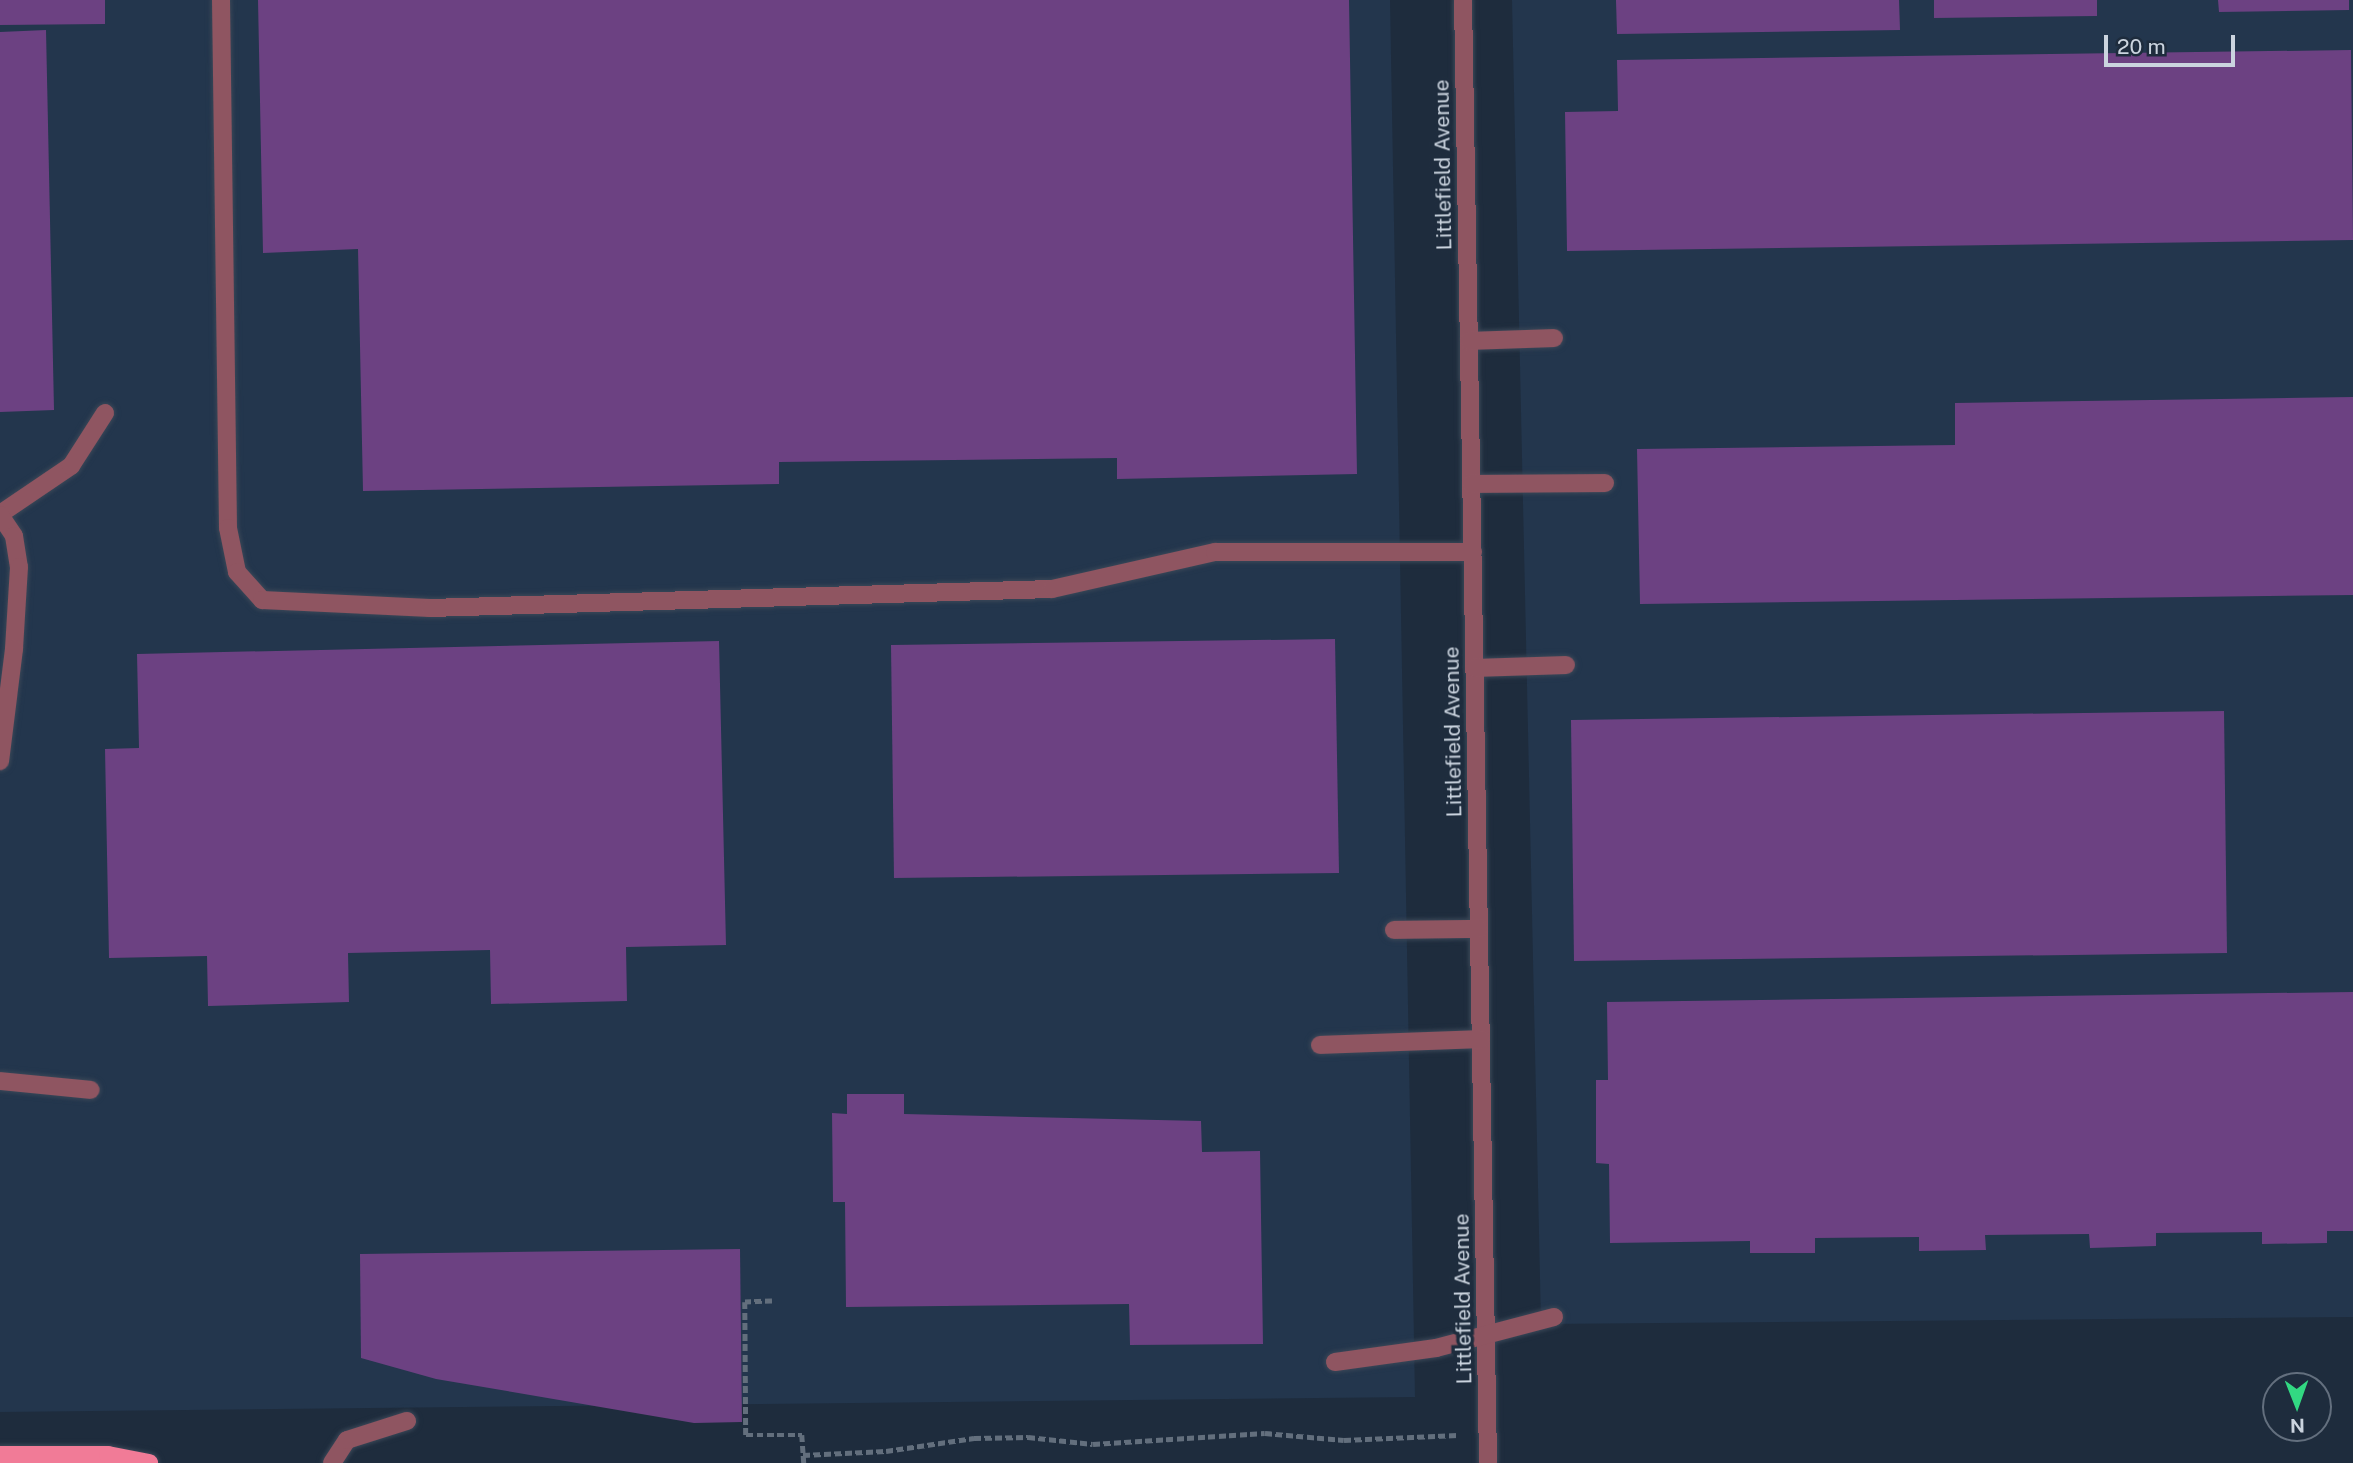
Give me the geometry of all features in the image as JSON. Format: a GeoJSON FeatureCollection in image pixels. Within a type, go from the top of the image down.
{"type":"FeatureCollection","features":[{"type":"Feature","properties":{"kind":"main road"},"geometry":{"type":"LineString","coordinates":[[0,1455],[107,1455],[149,1463]]}},
{"type":"Feature","properties":{"kind":"street"},"geometry":{"type":"LineString","coordinates":[[221,0],[228,528],[237,572],[262,600],[430,608],[1052,589],[1215,552],[1472,552]]}},
{"type":"Feature","properties":{"kind":"street","name":"Littlefield Avenue"},"geometry":{"type":"LineString","coordinates":[[1463,0],[1488,1463]]}},
{"type":"Feature","properties":{"kind":"street"},"geometry":{"type":"LineString","coordinates":[[1469,341],[1554,338]]}},
{"type":"Feature","properties":{"kind":"street"},"geometry":{"type":"LineString","coordinates":[[0,761],[19,580],[14,536],[0,515],[71,466],[105,413]]}},
{"type":"Feature","properties":{"kind":"street"},"geometry":{"type":"LineString","coordinates":[[1471,484],[1605,484]]}},
{"type":"Feature","properties":{"kind":"street"},"geometry":{"type":"LineString","coordinates":[[1475,668],[1566,665]]}},
{"type":"Feature","properties":{"kind":"street"},"geometry":{"type":"LineString","coordinates":[[1394,930],[1479,929]]}},
{"type":"Feature","properties":{"kind":"street"},"geometry":{"type":"LineString","coordinates":[[1320,1045],[1481,1039]]}},
{"type":"Feature","properties":{"kind":"street"},"geometry":{"type":"LineString","coordinates":[[0,1081],[91,1090]]}},
{"type":"Feature","properties":{"kind":"street"},"geometry":{"type":"LineString","coordinates":[[1335,1362],[1436,1348],[1554,1317]]}},
{"type":"Feature","properties":{"kind":"street"},"geometry":{"type":"LineString","coordinates":[[332,1463],[347,1440],[407,1421]]}},
{"type":"Feature","properties":{"kind":"path"},"geometry":{"type":"LineString","coordinates":[[772,1301],[745,1303],[746,1436],[802,1435],[804,1463]]}},
{"type":"Feature","properties":{"kind":"path"},"geometry":{"type":"LineString","coordinates":[[803,1455],[886,1451],[974,1438],[1028,1437],[1093,1444],[1265,1433],[1345,1440],[1488,1435]]}},
{"type":"Feature","properties":{"kind":"shaded area"},"geometry":{"type":"Polygon","coordinates":[[[0,0],[1390,0],[1415,1397],[0,1412],[0,0]]]}},
{"type":"Feature","properties":{"kind":"shaded area"},"geometry":{"type":"Polygon","coordinates":[[[1512,0],[2353,0],[2353,1317],[1541,1324],[1512,0]]]}},
{"type":"Feature","properties":{"kind":"building"},"geometry":{"type":"Polygon","coordinates":[[[0,0],[105,0],[105,24],[0,25],[0,0]]]}},
{"type":"Feature","properties":{"kind":"building"},"geometry":{"type":"Polygon","coordinates":[[[258,0],[1349,0],[1357,474],[1117,479],[1117,458],[779,462],[779,484],[363,491],[358,249],[263,253],[258,0]]]}},
{"type":"Feature","properties":{"kind":"building"},"geometry":{"type":"Polygon","coordinates":[[[1616,0],[1899,0],[1900,30],[1617,34],[1616,0]]]}},
{"type":"Feature","properties":{"kind":"building"},"geometry":{"type":"Polygon","coordinates":[[[1934,0],[2097,0],[2097,16],[1934,18],[1934,0]]]}},
{"type":"Feature","properties":{"kind":"building"},"geometry":{"type":"Polygon","coordinates":[[[2218,0],[2349,0],[2349,10],[2219,12],[2218,0]]]}},
{"type":"Feature","properties":{"kind":"building"},"geometry":{"type":"Polygon","coordinates":[[[46,30],[54,410],[0,412],[0,32],[46,30]]]}},
{"type":"Feature","properties":{"kind":"building"},"geometry":{"type":"Polygon","coordinates":[[[2351,50],[2353,240],[1567,251],[1565,112],[1618,111],[1617,60],[2351,50]]]}},
{"type":"Feature","properties":{"kind":"building"},"geometry":{"type":"Polygon","coordinates":[[[2353,397],[2353,595],[1640,604],[1637,449],[1955,445],[1955,403],[2353,397]]]}},
{"type":"Feature","properties":{"kind":"building"},"geometry":{"type":"Polygon","coordinates":[[[1335,639],[1339,873],[894,878],[891,645],[1335,639]]]}},
{"type":"Feature","properties":{"kind":"building"},"geometry":{"type":"Polygon","coordinates":[[[719,641],[726,945],[626,947],[627,1001],[491,1004],[490,950],[348,953],[349,1002],[208,1006],[207,956],[109,958],[105,749],[139,748],[137,654],[719,641]]]}},
{"type":"Feature","properties":{"kind":"building"},"geometry":{"type":"Polygon","coordinates":[[[2224,711],[2227,953],[1574,961],[1571,720],[2224,711]]]}},
{"type":"Feature","properties":{"kind":"building"},"geometry":{"type":"Polygon","coordinates":[[[2353,992],[2353,1231],[2327,1231],[2327,1243],[2262,1244],[2262,1232],[2156,1233],[2156,1246],[2090,1248],[2089,1234],[1985,1235],[1986,1250],[1919,1251],[1919,1237],[1815,1238],[1815,1253],[1750,1253],[1750,1241],[1610,1243],[1609,1164],[1596,1163],[1596,1080],[1608,1080],[1607,1002],[2353,992]]]}},
{"type":"Feature","properties":{"kind":"building"},"geometry":{"type":"Polygon","coordinates":[[[847,1094],[904,1094],[904,1114],[1201,1121],[1202,1152],[1260,1151],[1263,1344],[1130,1345],[1129,1304],[846,1307],[845,1202],[833,1202],[832,1113],[847,1114],[847,1094]]]}},
{"type":"Feature","properties":{"kind":"building"},"geometry":{"type":"Polygon","coordinates":[[[740,1249],[742,1422],[694,1423],[436,1379],[361,1358],[360,1254],[740,1249]]]}}]}
